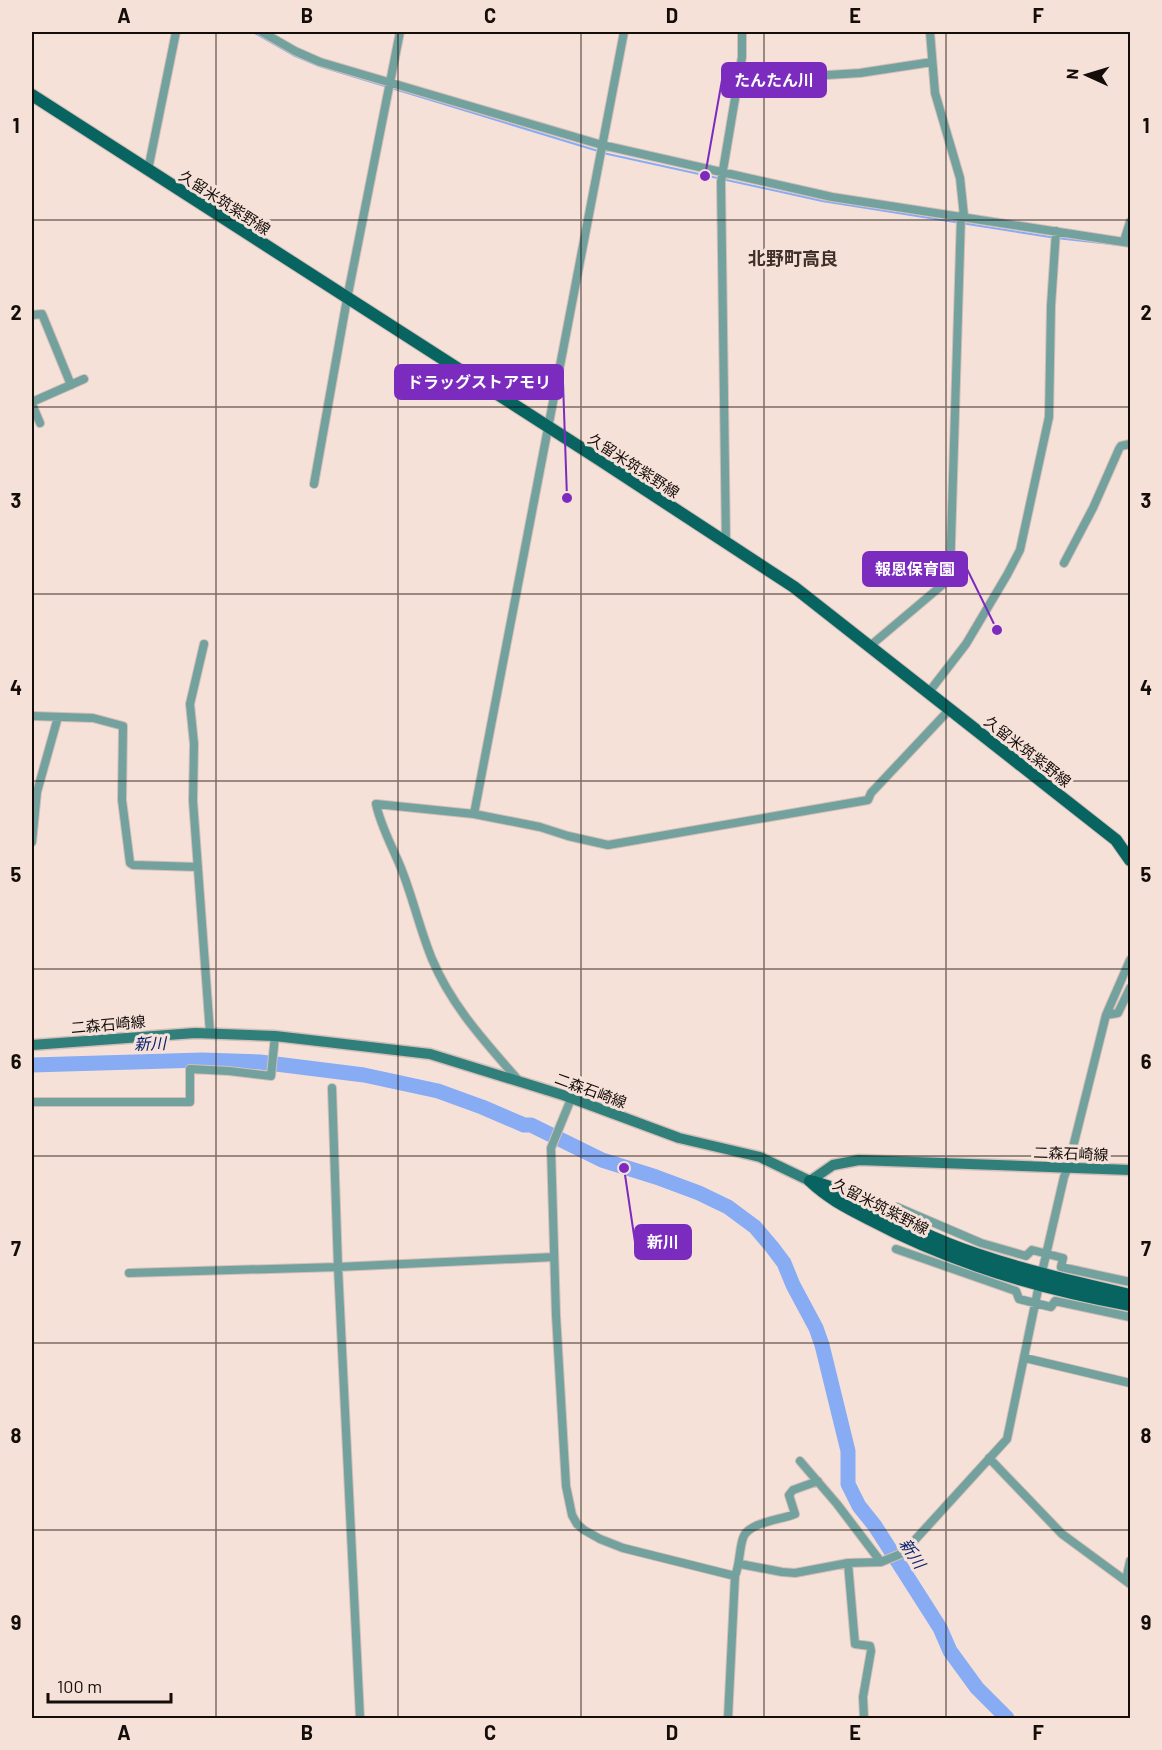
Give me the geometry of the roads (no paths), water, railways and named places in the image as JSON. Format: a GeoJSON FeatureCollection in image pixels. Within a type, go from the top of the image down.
{"type":"FeatureCollection","features":[{"type":"Feature","properties":{"kind":"main road","name":"久留米筑紫野線"},"geometry":{"type":"LineString","coordinates":[[32,95],[794,587],[1116,840],[1131,860]]}},
{"type":"Feature","properties":{"kind":"main road","name":"二森石崎線"},"geometry":{"type":"LineString","coordinates":[[32,1045],[210,1033],[275,1036],[430,1054],[607,1110],[679,1138],[760,1157],[810,1181],[833,1165],[859,1160],[1131,1170]]}},
{"type":"Feature","properties":{"kind":"main road","name":"久留米筑紫野線"},"geometry":{"type":"LineString","coordinates":[[810,1181],[830,1187],[926,1234],[1040,1280],[1131,1305]]}},
{"type":"Feature","properties":{"kind":"main road","name":"久留米筑紫野線"},"geometry":{"type":"LineString","coordinates":[[1040,1280],[1131,1294]]}},
{"type":"Feature","properties":{"kind":"street"},"geometry":{"type":"LineString","coordinates":[[148,170],[176,32]]}},
{"type":"Feature","properties":{"kind":"street"},"geometry":{"type":"LineString","coordinates":[[262,32],[312,59],[389,86],[721,177],[832,197],[1127,242],[1131,222]]}},
{"type":"Feature","properties":{"kind":"street"},"geometry":{"type":"LineString","coordinates":[[314,484],[347,299],[400,32]]}},
{"type":"Feature","properties":{"kind":"street"},"geometry":{"type":"LineString","coordinates":[[474,814],[624,32]]}},
{"type":"Feature","properties":{"kind":"street"},"geometry":{"type":"LineString","coordinates":[[726,543],[721,177],[742,57],[742,32]]}},
{"type":"Feature","properties":{"kind":"street"},"geometry":{"type":"LineString","coordinates":[[870,646],[947,581],[950,575],[963,216],[960,178],[935,93],[930,32]]}},
{"type":"Feature","properties":{"kind":"street"},"geometry":{"type":"LineString","coordinates":[[812,76],[860,73],[932,62]]}},
{"type":"Feature","properties":{"kind":"street"},"geometry":{"type":"LineString","coordinates":[[929,692],[966,644],[1020,550],[1049,417],[1051,306],[1056,231]]}},
{"type":"Feature","properties":{"kind":"street"},"geometry":{"type":"LineString","coordinates":[[32,315],[42,314],[71,385]]}},
{"type":"Feature","properties":{"kind":"street"},"geometry":{"type":"LineString","coordinates":[[40,423],[32,403],[84,379]]}},
{"type":"Feature","properties":{"kind":"street"},"geometry":{"type":"LineString","coordinates":[[1064,562],[1093,508],[1119,449],[1131,444]]}},
{"type":"Feature","properties":{"kind":"street"},"geometry":{"type":"LineString","coordinates":[[204,644],[190,704],[194,744],[193,801],[210,1033]]}},
{"type":"Feature","properties":{"kind":"street"},"geometry":{"type":"LineString","coordinates":[[520,1082],[470,1024],[432,960],[401,868],[385,834],[376,804],[474,814],[540,827],[608,845],[868,800],[871,793],[950,709]]}},
{"type":"Feature","properties":{"kind":"street"},"geometry":{"type":"LineString","coordinates":[[32,716],[93,718],[123,726],[122,800],[130,863],[133,865],[198,867]]}},
{"type":"Feature","properties":{"kind":"street"},"geometry":{"type":"LineString","coordinates":[[32,842],[37,792],[58,717]]}},
{"type":"Feature","properties":{"kind":"street"},"geometry":{"type":"LineString","coordinates":[[740,1563],[795,1573],[848,1563],[880,1562],[903,1553],[1007,1439],[1064,1177],[1106,1015],[1131,960]]}},
{"type":"Feature","properties":{"kind":"street"},"geometry":{"type":"LineString","coordinates":[[1106,1015],[1118,1013],[1131,988]]}},
{"type":"Feature","properties":{"kind":"street"},"geometry":{"type":"LineString","coordinates":[[32,1102],[190,1102],[190,1069],[271,1076],[275,1036]]}},
{"type":"Feature","properties":{"kind":"street"},"geometry":{"type":"LineString","coordinates":[[332,1088],[338,1267],[360,1719]]}},
{"type":"Feature","properties":{"kind":"street"},"geometry":{"type":"LineString","coordinates":[[571,1100],[550,1148],[566,1486],[570,1508],[577,1524],[600,1539],[623,1548],[735,1576]]}},
{"type":"Feature","properties":{"kind":"street"},"geometry":{"type":"LineString","coordinates":[[897,1207],[981,1243],[1026,1256],[1032,1250],[1063,1258],[1061,1266],[1131,1282]]}},
{"type":"Feature","properties":{"kind":"street"},"geometry":{"type":"LineString","coordinates":[[896,1250],[1017,1291],[1019,1299],[1051,1307],[1055,1301],[1131,1317]]}},
{"type":"Feature","properties":{"kind":"street"},"geometry":{"type":"LineString","coordinates":[[129,1273],[338,1267],[554,1257]]}},
{"type":"Feature","properties":{"kind":"street"},"geometry":{"type":"LineString","coordinates":[[1025,1358],[1131,1383]]}},
{"type":"Feature","properties":{"kind":"street"},"geometry":{"type":"LineString","coordinates":[[989,1458],[1062,1534],[1128,1582],[1131,1561]]}},
{"type":"Feature","properties":{"kind":"street"},"geometry":{"type":"LineString","coordinates":[[800,1461],[880,1562]]}},
{"type":"Feature","properties":{"kind":"street"},"geometry":{"type":"LineString","coordinates":[[728,1719],[735,1576],[740,1563],[744,1536],[748,1530],[795,1514],[789,1495],[793,1490],[818,1481]]}},
{"type":"Feature","properties":{"kind":"street"},"geometry":{"type":"LineString","coordinates":[[848,1563],[855,1644],[870,1646],[871,1652],[863,1696],[864,1719]]}},
{"type":"Feature","properties":{"kind":"waterway"},"geometry":{"type":"LineString","coordinates":[[253,32],[293,55],[319,66],[598,151]]}},
{"type":"Feature","properties":{"kind":"waterway"},"geometry":{"type":"LineString","coordinates":[[603,153],[822,201],[1056,238],[1120,245]]}},
{"type":"Feature","properties":{"kind":"waterway","name":"新川"},"geometry":{"type":"LineString","coordinates":[[32,1065],[202,1060],[260,1062],[364,1075],[438,1091],[524,1125],[531,1125],[602,1160],[699,1193],[728,1207],[755,1227],[784,1263],[816,1328],[848,1451],[848,1484],[859,1506],[875,1526],[940,1628],[950,1651],[977,1688],[1007,1718]]}},
{"type":"Feature","properties":{"kind":"place","name":"たんたん川"},"geometry":{"type":"Point","coordinates":[705,176]}},
{"type":"Feature","properties":{"kind":"place","name":"ドラッグストアモリ"},"geometry":{"type":"Point","coordinates":[567,498]}},
{"type":"Feature","properties":{"kind":"place","name":"報恩保育園"},"geometry":{"type":"Point","coordinates":[997,630]}},
{"type":"Feature","properties":{"kind":"place","name":"新川"},"geometry":{"type":"Point","coordinates":[624,1168]}},
{"type":"Feature","properties":{"kind":"district","name":"北野町高良"},"geometry":{"type":"Point","coordinates":[793,258]}}]}
